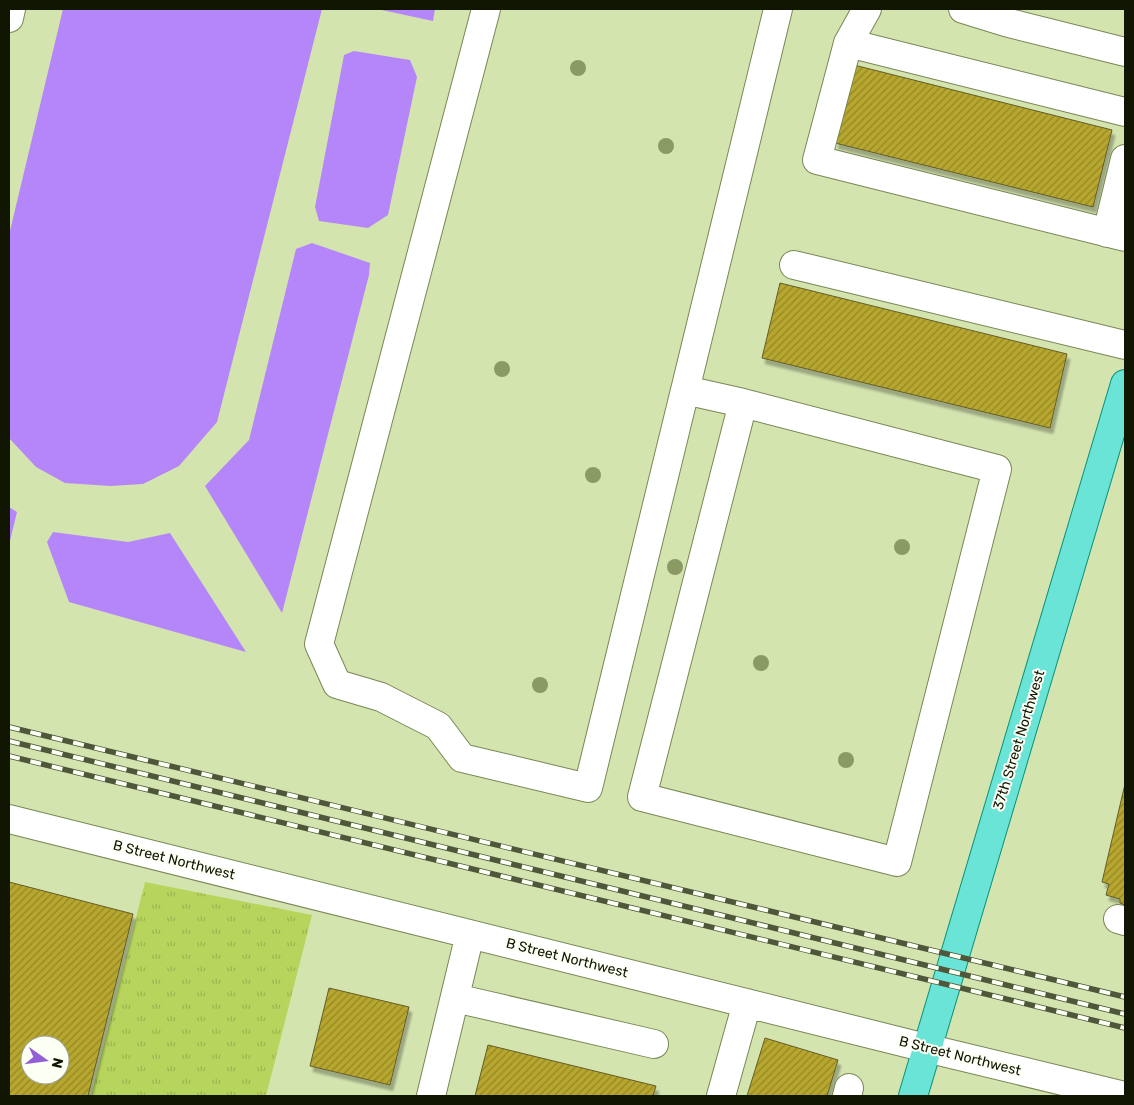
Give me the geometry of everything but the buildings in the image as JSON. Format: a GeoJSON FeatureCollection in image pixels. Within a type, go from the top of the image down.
{"type":"FeatureCollection","features":[{"type":"Feature","properties":{"kind":"main road","name":"37th Street Northwest"},"geometry":{"type":"LineString","coordinates":[[913,1096],[1125,384]]}},
{"type":"Feature","properties":{"kind":"street"},"geometry":{"type":"LineString","coordinates":[[9,18],[11,9]]}},
{"type":"Feature","properties":{"kind":"street"},"geometry":{"type":"LineString","coordinates":[[486,9],[319,644],[336,684],[381,697],[438,726],[462,758],[588,788],[778,9]]}},
{"type":"Feature","properties":{"kind":"street"},"geometry":{"type":"LineString","coordinates":[[867,9],[848,43],[817,160],[1116,235],[1125,159]]}},
{"type":"Feature","properties":{"kind":"street"},"geometry":{"type":"LineString","coordinates":[[964,9],[1005,22],[1125,52]]}},
{"type":"Feature","properties":{"kind":"street"},"geometry":{"type":"LineString","coordinates":[[848,43],[1125,112]]}},
{"type":"Feature","properties":{"kind":"street"},"geometry":{"type":"LineString","coordinates":[[794,265],[1125,345]]}},
{"type":"Feature","properties":{"kind":"street"},"geometry":{"type":"LineString","coordinates":[[685,390],[743,403],[997,469],[897,862],[642,797],[743,403]]}},
{"type":"Feature","properties":{"kind":"street","name":"B Street Northwest"},"geometry":{"type":"LineString","coordinates":[[9,819],[1125,1096]]}},
{"type":"Feature","properties":{"kind":"street"},"geometry":{"type":"LineString","coordinates":[[431,1096],[470,934]]}},
{"type":"Feature","properties":{"kind":"street"},"geometry":{"type":"LineString","coordinates":[[455,998],[654,1044]]}},
{"type":"Feature","properties":{"kind":"street"},"geometry":{"type":"LineString","coordinates":[[721,1096],[747,1003]]}},
{"type":"Feature","properties":{"kind":"green space"},"geometry":{"type":"Polygon","coordinates":[[[145,882],[312,915],[266,1096],[91,1096],[145,882]]]}},
{"type":"Feature","properties":{"kind":"shaded area"},"geometry":{"type":"Polygon","coordinates":[[[63,9],[322,9],[217,422],[179,466],[143,484],[110,486],[65,483],[36,467],[9,438],[9,235],[63,9]]]}},
{"type":"Feature","properties":{"kind":"shaded area"},"geometry":{"type":"Polygon","coordinates":[[[377,9],[435,9],[433,21],[377,9]]]}},
{"type":"Feature","properties":{"kind":"shaded area"},"geometry":{"type":"Polygon","coordinates":[[[354,51],[410,60],[417,77],[388,215],[368,228],[319,221],[315,207],[344,55],[354,51]]]}},
{"type":"Feature","properties":{"kind":"shaded area"},"geometry":{"type":"Polygon","coordinates":[[[312,243],[370,263],[369,275],[282,613],[205,486],[249,440],[296,249],[312,243]]]}},
{"type":"Feature","properties":{"kind":"shaded area"},"geometry":{"type":"Polygon","coordinates":[[[9,507],[17,512],[9,545],[9,507]]]}},
{"type":"Feature","properties":{"kind":"shaded area"},"geometry":{"type":"Polygon","coordinates":[[[53,532],[128,542],[170,533],[246,652],[69,602],[47,542],[53,532]]]}},
{"type":"Feature","properties":{"kind":"railway"},"geometry":{"type":"LineString","coordinates":[[9,727],[1125,997]]}},
{"type":"Feature","properties":{"kind":"railway"},"geometry":{"type":"LineString","coordinates":[[9,741],[1125,1014]]}},
{"type":"Feature","properties":{"kind":"railway"},"geometry":{"type":"LineString","coordinates":[[9,756],[1125,1028]]}}]}
